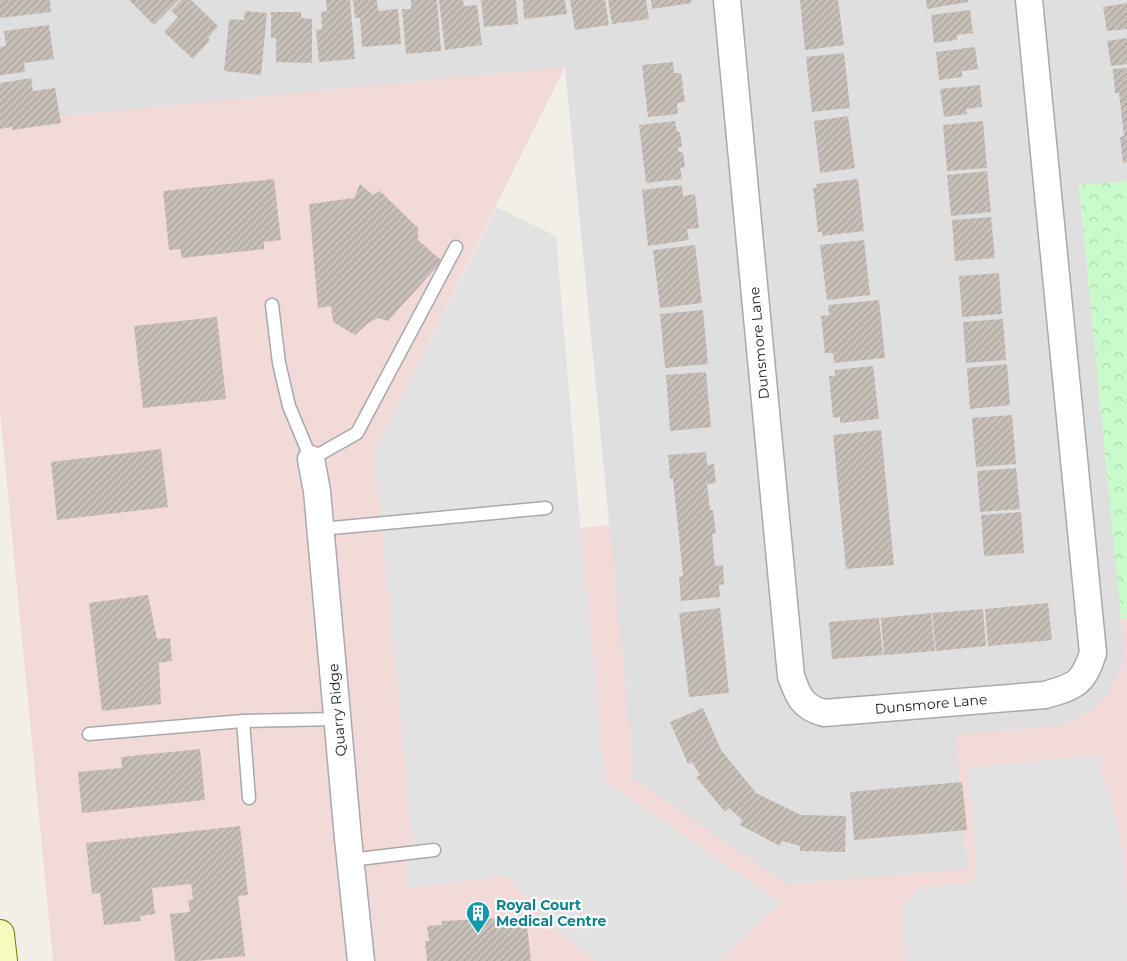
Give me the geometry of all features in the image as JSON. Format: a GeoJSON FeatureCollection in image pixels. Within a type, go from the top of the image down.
{"type":"FeatureCollection","features":[{"type":"Feature","properties":{"kind":"main road"},"geometry":{"type":"LineString","coordinates":[[0,934],[3,961]]}},
{"type":"Feature","properties":{"kind":"street","name":"Dunsmore Lane"},"geometry":{"type":"LineString","coordinates":[[726,0],[790,676],[796,692],[804,704],[813,710],[824,713],[1045,694],[1064,690],[1076,684],[1087,672],[1093,653],[1029,0]]}},
{"type":"Feature","properties":{"kind":"street","name":"Quarry Ridge"},"geometry":{"type":"LineString","coordinates":[[311,459],[321,529],[350,860],[361,961]]}},
{"type":"Feature","properties":{"kind":"lane"},"geometry":{"type":"LineString","coordinates":[[272,306],[279,363],[285,389],[311,459],[356,433],[456,247]]}},
{"type":"Feature","properties":{"kind":"lane"},"geometry":{"type":"LineString","coordinates":[[321,529],[546,508]]}},
{"type":"Feature","properties":{"kind":"lane"},"geometry":{"type":"LineString","coordinates":[[89,734],[243,721],[337,719]]}},
{"type":"Feature","properties":{"kind":"lane"},"geometry":{"type":"LineString","coordinates":[[243,721],[249,798]]}},
{"type":"Feature","properties":{"kind":"lane"},"geometry":{"type":"LineString","coordinates":[[350,860],[434,850]]}},
{"type":"Feature","properties":{"kind":"shaded area"},"geometry":{"type":"Polygon","coordinates":[[[0,0],[1127,0],[1127,181],[1079,186],[1124,646],[1123,661],[1113,686],[1090,711],[1080,718],[1060,725],[955,735],[969,869],[786,884],[634,779],[565,67],[0,122],[0,0]]]}},
{"type":"Feature","properties":{"kind":"shaded area"},"geometry":{"type":"Polygon","coordinates":[[[565,67],[374,450],[385,547],[610,525],[634,779],[787,884],[969,869],[955,735],[1060,725],[1080,718],[1106,695],[1119,673],[1123,661],[1121,619],[1127,619],[1127,961],[53,961],[0,411],[0,122],[565,67]]]}},
{"type":"Feature","properties":{"kind":"shaded area"},"geometry":{"type":"Polygon","coordinates":[[[496,207],[556,236],[581,533],[605,781],[756,885],[780,904],[719,961],[597,961],[550,925],[506,876],[407,888],[405,870],[412,834],[374,450],[496,207]]]}},
{"type":"Feature","properties":{"kind":"shaded area"},"geometry":{"type":"Polygon","coordinates":[[[1100,755],[1102,775],[1109,792],[1120,839],[1127,910],[1127,961],[906,961],[901,909],[919,888],[966,883],[974,880],[976,876],[977,867],[968,768],[1100,755]]]}},
{"type":"Feature","properties":{"kind":"green space"},"geometry":{"type":"Polygon","coordinates":[[[1127,181],[1127,618],[1121,619],[1079,185],[1127,181]]]}},
{"type":"Feature","properties":{"kind":"building"},"geometry":{"type":"Polygon","coordinates":[[[0,0],[50,0],[51,12],[0,18],[0,0]]]}},
{"type":"Feature","properties":{"kind":"building"},"geometry":{"type":"Polygon","coordinates":[[[129,0],[179,0],[154,25],[129,0]]]}},
{"type":"Feature","properties":{"kind":"building"},"geometry":{"type":"Polygon","coordinates":[[[181,0],[191,0],[218,26],[208,38],[210,40],[193,59],[164,32],[178,17],[171,11],[181,0]]]}},
{"type":"Feature","properties":{"kind":"building"},"geometry":{"type":"Polygon","coordinates":[[[326,0],[350,0],[355,59],[319,62],[316,30],[322,29],[321,12],[327,11],[326,0]]]}},
{"type":"Feature","properties":{"kind":"building"},"geometry":{"type":"Polygon","coordinates":[[[353,0],[377,0],[378,11],[398,9],[401,44],[362,47],[360,18],[355,18],[353,0]]]}},
{"type":"Feature","properties":{"kind":"building"},"geometry":{"type":"Polygon","coordinates":[[[411,0],[437,0],[441,51],[406,54],[402,9],[411,9],[411,0]]]}},
{"type":"Feature","properties":{"kind":"building"},"geometry":{"type":"Polygon","coordinates":[[[439,0],[463,0],[464,6],[477,5],[482,45],[445,50],[439,0]]]}},
{"type":"Feature","properties":{"kind":"building"},"geometry":{"type":"Polygon","coordinates":[[[481,0],[516,0],[518,24],[484,27],[481,0]]]}},
{"type":"Feature","properties":{"kind":"building"},"geometry":{"type":"Polygon","coordinates":[[[523,0],[565,0],[567,14],[524,19],[523,0]]]}},
{"type":"Feature","properties":{"kind":"building"},"geometry":{"type":"Polygon","coordinates":[[[570,0],[605,0],[609,25],[575,30],[570,0]]]}},
{"type":"Feature","properties":{"kind":"building"},"geometry":{"type":"Polygon","coordinates":[[[608,0],[646,0],[649,19],[612,24],[608,0]]]}},
{"type":"Feature","properties":{"kind":"building"},"geometry":{"type":"Polygon","coordinates":[[[651,0],[691,0],[692,3],[652,9],[651,0]]]}},
{"type":"Feature","properties":{"kind":"building"},"geometry":{"type":"Polygon","coordinates":[[[800,0],[838,0],[844,45],[805,50],[800,0]]]}},
{"type":"Feature","properties":{"kind":"building"},"geometry":{"type":"Polygon","coordinates":[[[926,0],[968,0],[968,2],[927,9],[926,0]]]}},
{"type":"Feature","properties":{"kind":"building"},"geometry":{"type":"Polygon","coordinates":[[[1127,3],[1127,29],[1107,31],[1103,7],[1127,3]]]}},
{"type":"Feature","properties":{"kind":"building"},"geometry":{"type":"Polygon","coordinates":[[[970,10],[973,33],[957,35],[957,40],[934,43],[931,15],[970,10]]]}},
{"type":"Feature","properties":{"kind":"building"},"geometry":{"type":"Polygon","coordinates":[[[245,11],[267,13],[261,75],[224,71],[229,19],[244,20],[245,11]]]}},
{"type":"Feature","properties":{"kind":"building"},"geometry":{"type":"Polygon","coordinates":[[[271,12],[301,12],[301,18],[312,19],[312,63],[276,62],[276,38],[271,38],[271,12]]]}},
{"type":"Feature","properties":{"kind":"building"},"geometry":{"type":"Polygon","coordinates":[[[49,25],[54,59],[24,63],[25,72],[0,75],[0,47],[6,46],[4,31],[49,25]]]}},
{"type":"Feature","properties":{"kind":"building"},"geometry":{"type":"Polygon","coordinates":[[[1127,38],[1127,64],[1111,66],[1107,41],[1127,38]]]}},
{"type":"Feature","properties":{"kind":"building"},"geometry":{"type":"Polygon","coordinates":[[[975,47],[978,69],[962,71],[962,77],[939,80],[936,52],[975,47]]]}},
{"type":"Feature","properties":{"kind":"building"},"geometry":{"type":"Polygon","coordinates":[[[844,53],[850,108],[812,112],[806,57],[844,53]]]}},
{"type":"Feature","properties":{"kind":"building"},"geometry":{"type":"Polygon","coordinates":[[[673,62],[674,73],[681,73],[685,102],[677,103],[678,114],[648,117],[642,65],[673,62]]]}},
{"type":"Feature","properties":{"kind":"building"},"geometry":{"type":"Polygon","coordinates":[[[1127,68],[1127,162],[1123,163],[1120,137],[1124,136],[1119,93],[1115,93],[1113,69],[1127,68]]]}},
{"type":"Feature","properties":{"kind":"building"},"geometry":{"type":"Polygon","coordinates":[[[31,78],[33,91],[55,88],[61,123],[12,130],[12,127],[0,129],[0,83],[31,78]]]}},
{"type":"Feature","properties":{"kind":"building"},"geometry":{"type":"Polygon","coordinates":[[[980,85],[982,107],[966,109],[967,114],[944,117],[940,89],[980,85]]]}},
{"type":"Feature","properties":{"kind":"building"},"geometry":{"type":"Polygon","coordinates":[[[848,116],[855,168],[820,173],[814,121],[848,116]]]}},
{"type":"Feature","properties":{"kind":"building"},"geometry":{"type":"Polygon","coordinates":[[[675,121],[677,132],[680,132],[682,147],[678,147],[679,152],[683,152],[685,167],[680,168],[682,179],[646,183],[639,125],[675,121]]]}},
{"type":"Feature","properties":{"kind":"building"},"geometry":{"type":"Polygon","coordinates":[[[983,121],[987,168],[947,171],[943,125],[983,121]]]}},
{"type":"Feature","properties":{"kind":"building"},"geometry":{"type":"Polygon","coordinates":[[[987,171],[991,212],[951,216],[947,175],[987,171]]]}},
{"type":"Feature","properties":{"kind":"building"},"geometry":{"type":"Polygon","coordinates":[[[274,179],[281,240],[264,242],[264,249],[182,258],[180,249],[169,250],[163,191],[274,179]]]}},
{"type":"Feature","properties":{"kind":"building"},"geometry":{"type":"Polygon","coordinates":[[[858,179],[864,231],[823,236],[822,232],[818,232],[813,188],[817,188],[816,184],[858,179]]]}},
{"type":"Feature","properties":{"kind":"building"},"geometry":{"type":"Polygon","coordinates":[[[360,184],[373,195],[380,191],[418,228],[418,240],[442,261],[388,321],[378,318],[368,323],[355,335],[333,322],[331,306],[318,308],[309,204],[354,198],[360,184]]]}},
{"type":"Feature","properties":{"kind":"building"},"geometry":{"type":"Polygon","coordinates":[[[682,185],[683,196],[695,194],[699,228],[687,229],[689,240],[648,246],[642,190],[682,185]]]}},
{"type":"Feature","properties":{"kind":"building"},"geometry":{"type":"Polygon","coordinates":[[[991,217],[995,258],[955,261],[952,220],[991,217]]]}},
{"type":"Feature","properties":{"kind":"building"},"geometry":{"type":"Polygon","coordinates":[[[864,240],[870,295],[827,300],[820,245],[864,240]]]}},
{"type":"Feature","properties":{"kind":"building"},"geometry":{"type":"Polygon","coordinates":[[[695,245],[702,303],[660,308],[653,250],[695,245]]]}},
{"type":"Feature","properties":{"kind":"building"},"geometry":{"type":"Polygon","coordinates":[[[999,273],[1002,314],[962,317],[959,276],[999,273]]]}},
{"type":"Feature","properties":{"kind":"building"},"geometry":{"type":"Polygon","coordinates":[[[879,300],[885,358],[834,363],[833,353],[825,353],[821,316],[829,315],[828,305],[879,300]]]}},
{"type":"Feature","properties":{"kind":"building"},"geometry":{"type":"Polygon","coordinates":[[[703,310],[708,364],[665,368],[660,314],[703,310]]]}},
{"type":"Feature","properties":{"kind":"building"},"geometry":{"type":"Polygon","coordinates":[[[217,317],[226,399],[143,408],[134,326],[217,317]]]}},
{"type":"Feature","properties":{"kind":"building"},"geometry":{"type":"Polygon","coordinates":[[[1003,319],[1006,360],[966,363],[963,322],[1003,319]]]}},
{"type":"Feature","properties":{"kind":"building"},"geometry":{"type":"Polygon","coordinates":[[[1007,364],[1010,405],[970,409],[967,368],[1007,364]]]}},
{"type":"Feature","properties":{"kind":"building"},"geometry":{"type":"Polygon","coordinates":[[[873,366],[879,419],[840,423],[840,417],[833,418],[829,376],[835,376],[835,370],[873,366]]]}},
{"type":"Feature","properties":{"kind":"building"},"geometry":{"type":"Polygon","coordinates":[[[706,372],[711,427],[670,431],[666,375],[706,372]]]}},
{"type":"Feature","properties":{"kind":"building"},"geometry":{"type":"Polygon","coordinates":[[[1012,415],[1016,464],[976,467],[972,418],[1012,415]]]}},
{"type":"Feature","properties":{"kind":"building"},"geometry":{"type":"Polygon","coordinates":[[[881,430],[894,565],[846,569],[833,435],[881,430]]]}},
{"type":"Feature","properties":{"kind":"building"},"geometry":{"type":"Polygon","coordinates":[[[161,449],[168,507],[57,520],[51,462],[161,449]]]}},
{"type":"Feature","properties":{"kind":"building"},"geometry":{"type":"Polygon","coordinates":[[[706,452],[707,465],[714,464],[716,483],[707,484],[710,510],[713,510],[716,533],[712,534],[715,566],[723,565],[724,584],[719,585],[720,597],[681,601],[679,577],[683,576],[673,479],[670,479],[668,455],[706,452]]]}},
{"type":"Feature","properties":{"kind":"building"},"geometry":{"type":"Polygon","coordinates":[[[1016,468],[1020,509],[980,512],[977,471],[1016,468]]]}},
{"type":"Feature","properties":{"kind":"building"},"geometry":{"type":"Polygon","coordinates":[[[1021,512],[1024,553],[984,556],[981,515],[1021,512]]]}},
{"type":"Feature","properties":{"kind":"building"},"geometry":{"type":"Polygon","coordinates":[[[148,595],[157,639],[170,638],[172,661],[159,663],[161,704],[102,711],[89,603],[148,595]]]}},
{"type":"Feature","properties":{"kind":"building"},"geometry":{"type":"Polygon","coordinates":[[[1048,603],[1052,640],[988,646],[985,609],[1048,603]]]}},
{"type":"Feature","properties":{"kind":"building"},"geometry":{"type":"Polygon","coordinates":[[[720,608],[729,693],[689,697],[679,613],[720,608]]]}},
{"type":"Feature","properties":{"kind":"building"},"geometry":{"type":"Polygon","coordinates":[[[983,609],[986,646],[936,651],[932,613],[983,609]]]}},
{"type":"Feature","properties":{"kind":"building"},"geometry":{"type":"Polygon","coordinates":[[[931,613],[935,651],[884,655],[881,618],[931,613]]]}},
{"type":"Feature","properties":{"kind":"building"},"geometry":{"type":"Polygon","coordinates":[[[879,618],[883,655],[832,659],[829,622],[879,618]]]}},
{"type":"Feature","properties":{"kind":"building"},"geometry":{"type":"Polygon","coordinates":[[[703,708],[721,750],[756,793],[801,815],[846,816],[845,852],[800,851],[800,846],[782,841],[780,846],[740,825],[742,820],[729,808],[725,812],[696,777],[700,775],[692,762],[688,764],[670,722],[703,708]]]}},
{"type":"Feature","properties":{"kind":"building"},"geometry":{"type":"Polygon","coordinates":[[[200,749],[205,800],[82,813],[78,772],[122,768],[121,757],[200,749]]]}},
{"type":"Feature","properties":{"kind":"building"},"geometry":{"type":"Polygon","coordinates":[[[962,782],[967,830],[854,840],[850,792],[962,782]]]}},
{"type":"Feature","properties":{"kind":"building"},"geometry":{"type":"Polygon","coordinates":[[[240,826],[248,895],[238,896],[245,956],[175,961],[170,914],[190,912],[188,900],[193,899],[191,884],[152,888],[155,914],[140,916],[141,921],[104,925],[100,893],[92,894],[86,843],[240,826]]]}},
{"type":"Feature","properties":{"kind":"building","name":"Royal Court Medical Centre"},"geometry":{"type":"Polygon","coordinates":[[[526,917],[531,961],[427,961],[425,941],[429,941],[427,926],[442,925],[442,921],[526,917]]]}},
{"type":"Feature","properties":{"kind":"place","name":"Royal Court Medical Centre"},"geometry":{"type":"Point","coordinates":[478,934]}}]}
